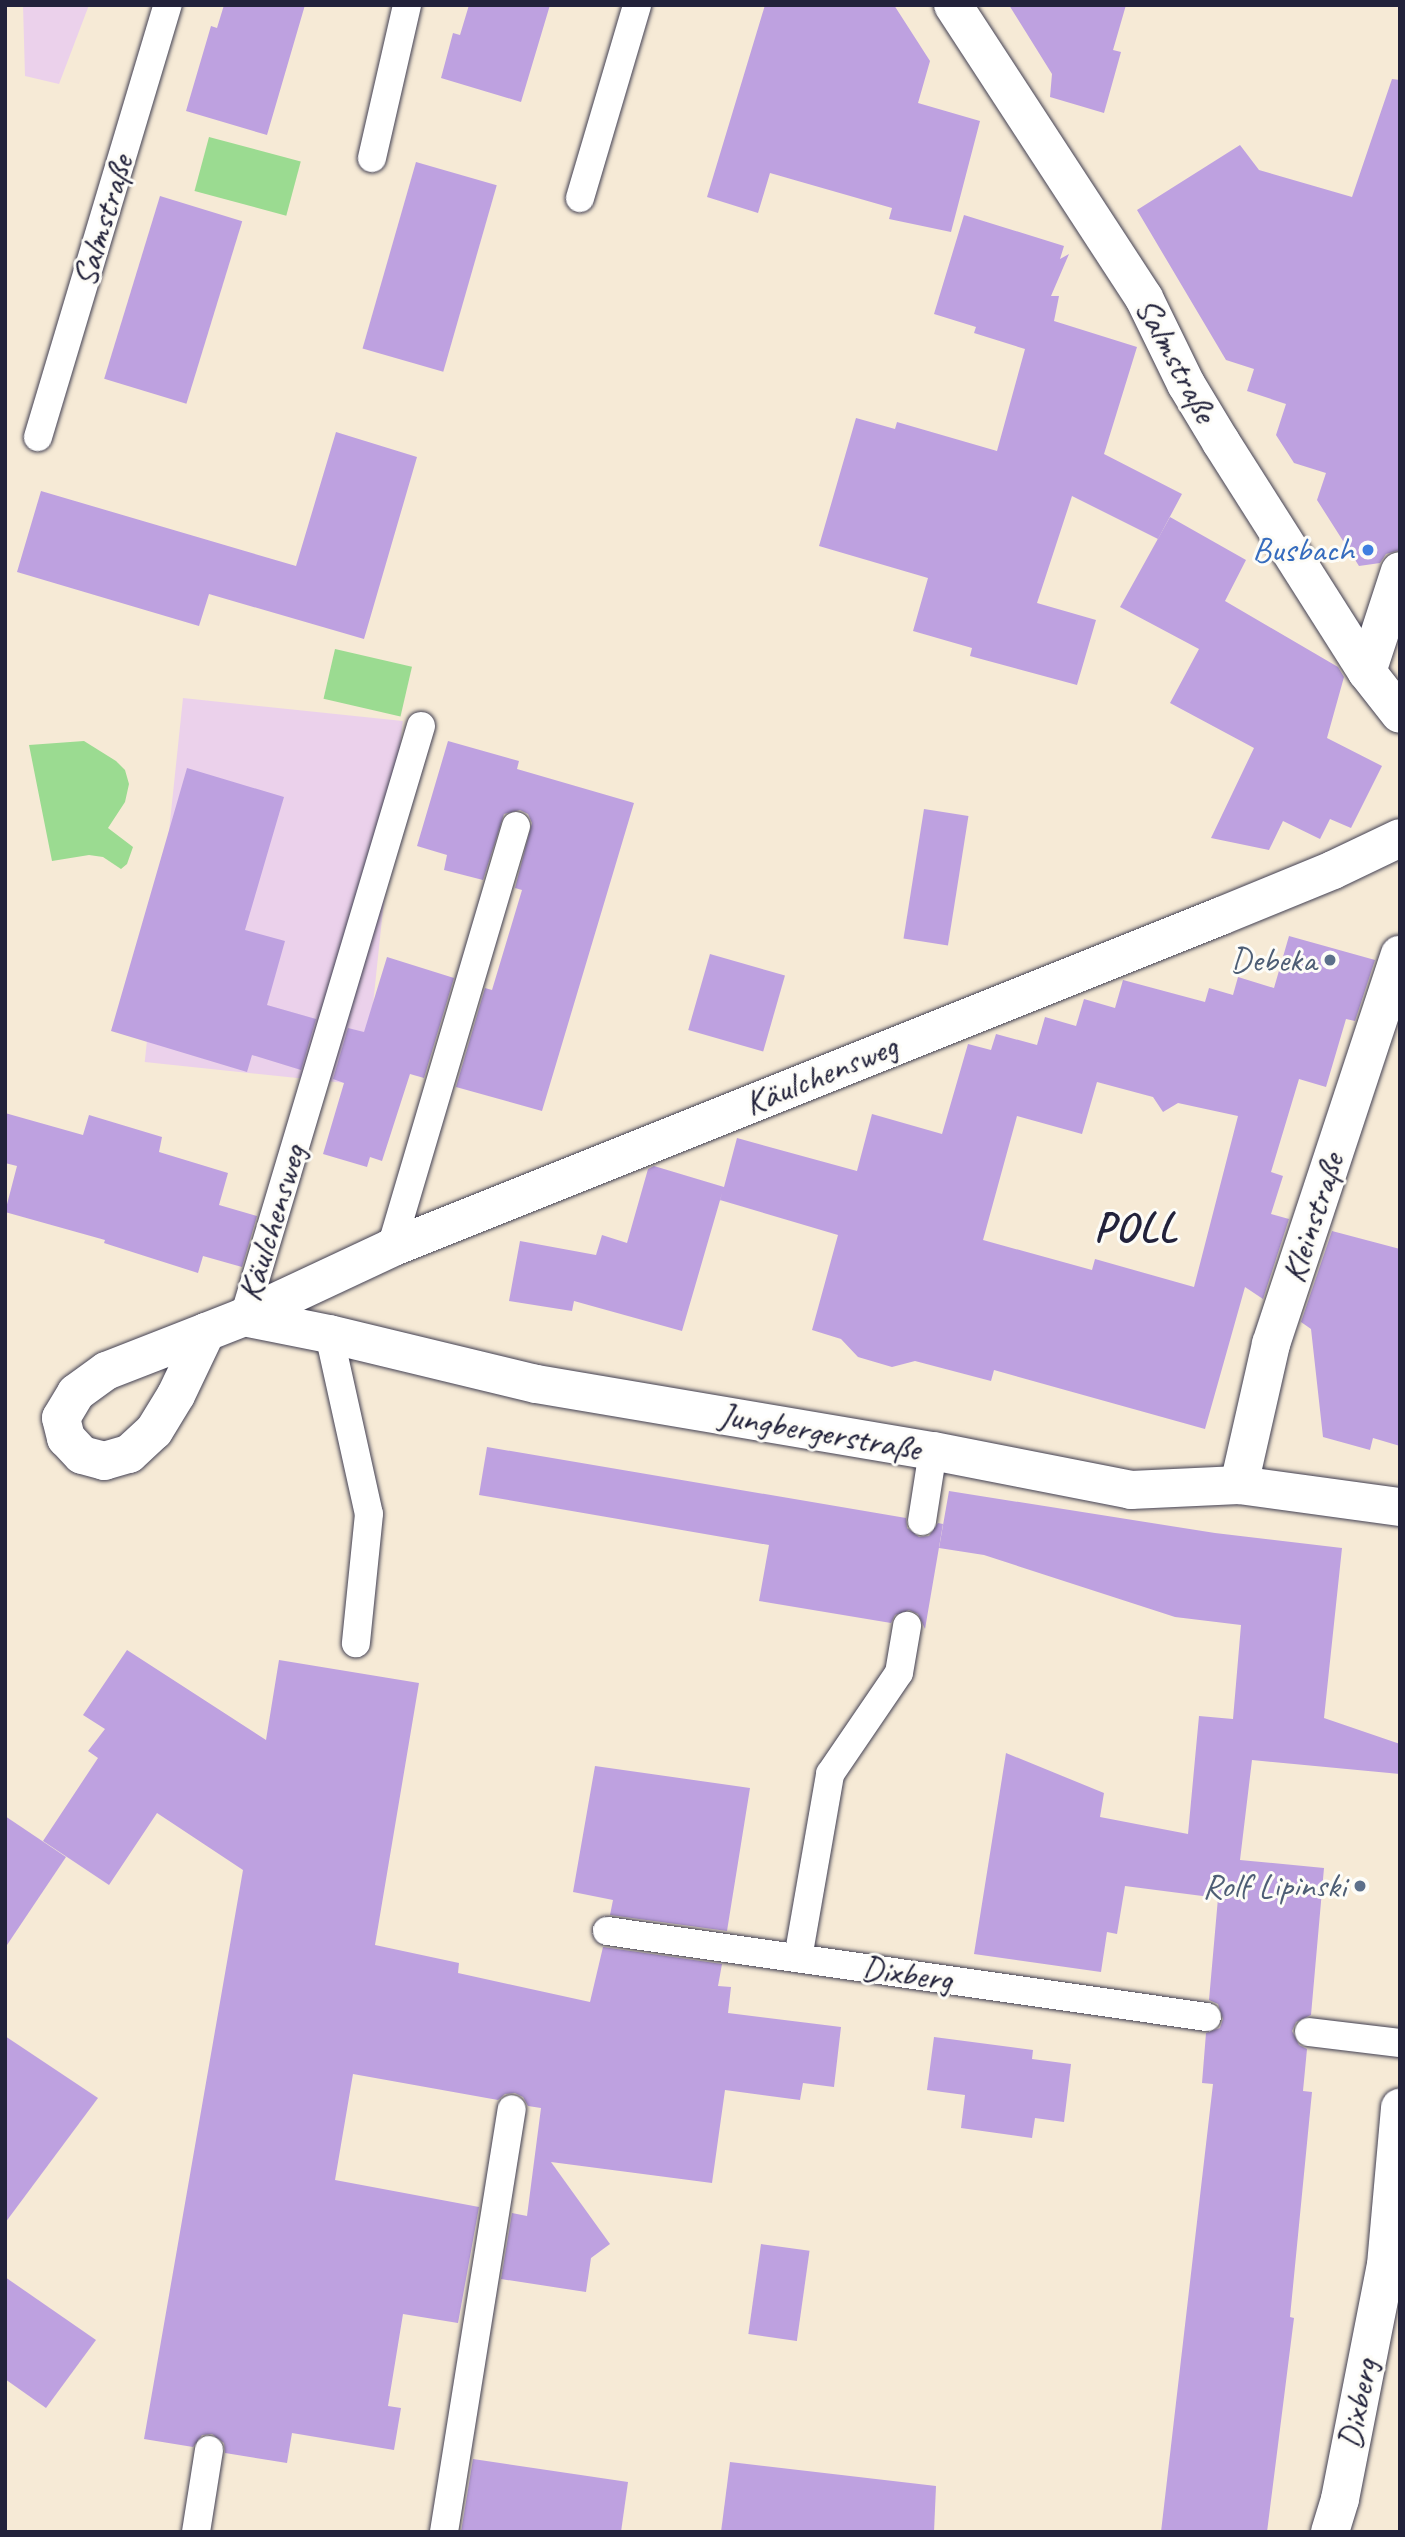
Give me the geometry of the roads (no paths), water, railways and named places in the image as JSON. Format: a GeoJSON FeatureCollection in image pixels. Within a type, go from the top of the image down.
{"type":"FeatureCollection","features":[{"type":"Feature","properties":{"kind":"street","name":"Salmstraße"},"geometry":{"type":"LineString","coordinates":[[953,5],[1144,298],[1200,408],[1367,672],[1400,714]]}},
{"type":"Feature","properties":{"kind":"street"},"geometry":{"type":"LineString","coordinates":[[1367,672],[1400,570]]}},
{"type":"Feature","properties":{"kind":"street","name":"Käulchensweg"},"geometry":{"type":"LineString","coordinates":[[205,1332],[244,1317],[391,1248],[1221,916],[1333,870],[1400,838]]}},
{"type":"Feature","properties":{"kind":"street","name":"Kleinstraße"},"geometry":{"type":"LineString","coordinates":[[1239,1485],[1271,1344],[1400,955]]}},
{"type":"Feature","properties":{"kind":"street","name":"Jungbergerstraße"},"geometry":{"type":"LineString","coordinates":[[244,1317],[329,1334],[536,1384],[933,1451],[1131,1490],[1239,1485],[1400,1507]]}},
{"type":"Feature","properties":{"kind":"street","name":"Dixberg"},"geometry":{"type":"LineString","coordinates":[[1330,2532],[1340,2499],[1386,2265],[1400,2108]]}},
{"type":"Feature","properties":{"kind":"lane","name":"Salmstraße"},"geometry":{"type":"LineString","coordinates":[[38,437],[168,5]]}},
{"type":"Feature","properties":{"kind":"lane"},"geometry":{"type":"LineString","coordinates":[[372,158],[407,5]]}},
{"type":"Feature","properties":{"kind":"lane"},"geometry":{"type":"LineString","coordinates":[[580,198],[637,5]]}},
{"type":"Feature","properties":{"kind":"lane","name":"Käulchensweg"},"geometry":{"type":"LineString","coordinates":[[244,1317],[421,726]]}},
{"type":"Feature","properties":{"kind":"lane"},"geometry":{"type":"LineString","coordinates":[[391,1248],[516,826]]}},
{"type":"Feature","properties":{"kind":"lane"},"geometry":{"type":"LineString","coordinates":[[329,1334],[369,1514],[356,1643]]}},
{"type":"Feature","properties":{"kind":"lane"},"geometry":{"type":"LineString","coordinates":[[922,1521],[933,1451]]}},
{"type":"Feature","properties":{"kind":"lane"},"geometry":{"type":"LineString","coordinates":[[798,1958],[830,1774],[899,1673],[907,1626]]}},
{"type":"Feature","properties":{"kind":"lane","name":"Dixberg"},"geometry":{"type":"LineString","coordinates":[[607,1931],[1208,2018]]}},
{"type":"Feature","properties":{"kind":"lane"},"geometry":{"type":"LineString","coordinates":[[1309,2032],[1400,2043]]}},
{"type":"Feature","properties":{"kind":"lane"},"geometry":{"type":"LineString","coordinates":[[444,2532],[512,2109]]}},
{"type":"Feature","properties":{"kind":"lane"},"geometry":{"type":"LineString","coordinates":[[196,2532],[209,2450]]}},
{"type":"Feature","properties":{"kind":"place","name":"Busbach"},"geometry":{"type":"Point","coordinates":[1368,550]}},
{"type":"Feature","properties":{"kind":"place","name":"Debeka"},"geometry":{"type":"Point","coordinates":[1330,960]}},
{"type":"Feature","properties":{"kind":"place","name":"Rolf Lipinski"},"geometry":{"type":"Point","coordinates":[1360,1886]}},
{"type":"Feature","properties":{"kind":"district","name":"POLL"},"geometry":{"type":"Point","coordinates":[1136,1227]}}]}
